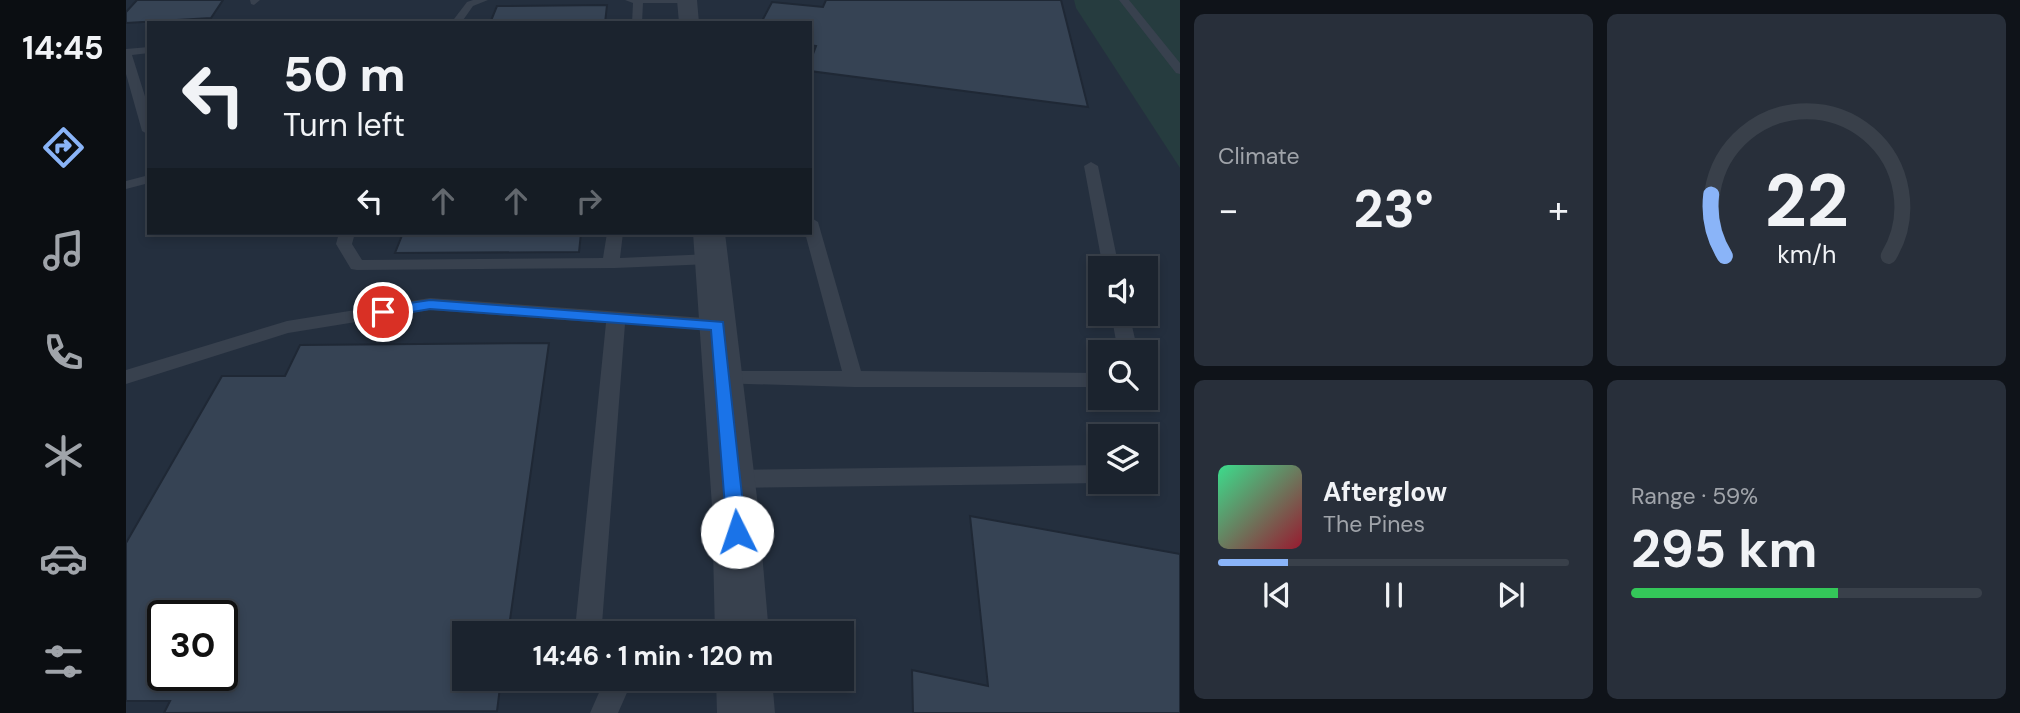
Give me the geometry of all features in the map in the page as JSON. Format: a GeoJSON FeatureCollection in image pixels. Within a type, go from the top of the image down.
{"type":"FeatureCollection","features":[{"type":"Feature","properties":{"kind":"street"},"geometry":{"type":"LineString","coordinates":[[687,0],[689,21]]}},
{"type":"Feature","properties":{"kind":"street"},"geometry":{"type":"LineString","coordinates":[[710,246],[733,479],[741,621]]}},
{"type":"Feature","properties":{"kind":"street"},"geometry":{"type":"LineString","coordinates":[[745,691],[746,713]]}},
{"type":"Feature","properties":{"kind":"lane"},"geometry":{"type":"LineString","coordinates":[[457,21],[470,4],[483,0]]}},
{"type":"Feature","properties":{"kind":"lane"},"geometry":{"type":"LineString","coordinates":[[630,0],[687,0]]}},
{"type":"Feature","properties":{"kind":"lane"},"geometry":{"type":"LineString","coordinates":[[637,21],[638,0]]}},
{"type":"Feature","properties":{"kind":"lane"},"geometry":{"type":"LineString","coordinates":[[1124,0],[1180,71]]}},
{"type":"Feature","properties":{"kind":"lane"},"geometry":{"type":"LineString","coordinates":[[147,50],[126,54],[147,124]]}},
{"type":"Feature","properties":{"kind":"lane"},"geometry":{"type":"LineString","coordinates":[[1091,166],[1109,256]]}},
{"type":"Feature","properties":{"kind":"lane"},"geometry":{"type":"LineString","coordinates":[[126,185],[147,180]]}},
{"type":"Feature","properties":{"kind":"lane"},"geometry":{"type":"LineString","coordinates":[[812,229],[855,380]]}},
{"type":"Feature","properties":{"kind":"lane"},"geometry":{"type":"LineString","coordinates":[[346,235],[344,244],[357,265],[611,263],[710,246]]}},
{"type":"Feature","properties":{"kind":"lane"},"geometry":{"type":"LineString","coordinates":[[611,263],[615,235]]}},
{"type":"Feature","properties":{"kind":"lane"},"geometry":{"type":"LineString","coordinates":[[126,377],[287,327],[430,304],[718,325]]}},
{"type":"Feature","properties":{"kind":"lane"},"geometry":{"type":"LineString","coordinates":[[589,621],[616,318]]}},
{"type":"Feature","properties":{"kind":"lane"},"geometry":{"type":"LineString","coordinates":[[723,378],[1088,380]]}},
{"type":"Feature","properties":{"kind":"lane"},"geometry":{"type":"LineString","coordinates":[[733,479],[1088,474]]}},
{"type":"Feature","properties":{"kind":"lane"},"geometry":{"type":"LineString","coordinates":[[604,713],[614,691]]}},
{"type":"Feature","properties":{"kind":"green space"},"geometry":{"type":"Polygon","coordinates":[[[1074,0],[1180,0],[1180,168],[1076,8],[1074,0]]]}},
{"type":"Feature","properties":{"kind":"building"},"geometry":{"type":"Polygon","coordinates":[[[137,0],[223,0],[211,18],[126,23],[126,12],[137,0]]]}},
{"type":"Feature","properties":{"kind":"building"},"geometry":{"type":"Polygon","coordinates":[[[826,0],[1061,0],[1088,107],[812,71],[812,57],[816,46],[812,45],[812,21],[762,21],[772,2],[823,7],[826,0]]]}},
{"type":"Feature","properties":{"kind":"building"},"geometry":{"type":"Polygon","coordinates":[[[607,5],[605,21],[491,21],[497,6],[607,5]]]}},
{"type":"Feature","properties":{"kind":"building"},"geometry":{"type":"Polygon","coordinates":[[[402,235],[581,235],[579,252],[395,253],[402,235]]]}},
{"type":"Feature","properties":{"kind":"building"},"geometry":{"type":"Polygon","coordinates":[[[549,343],[510,621],[452,621],[452,691],[500,691],[497,711],[164,713],[170,701],[126,701],[126,543],[222,376],[285,376],[300,345],[549,343]]]}},
{"type":"Feature","properties":{"kind":"building"},"geometry":{"type":"Polygon","coordinates":[[[970,516],[1180,554],[1180,713],[913,713],[912,670],[988,686],[970,516]]]}},
{"type":"Feature","properties":{"kind":"route"},"geometry":{"type":"LineString","coordinates":[[383,312],[430,304],[718,325],[737,532]]}}]}
